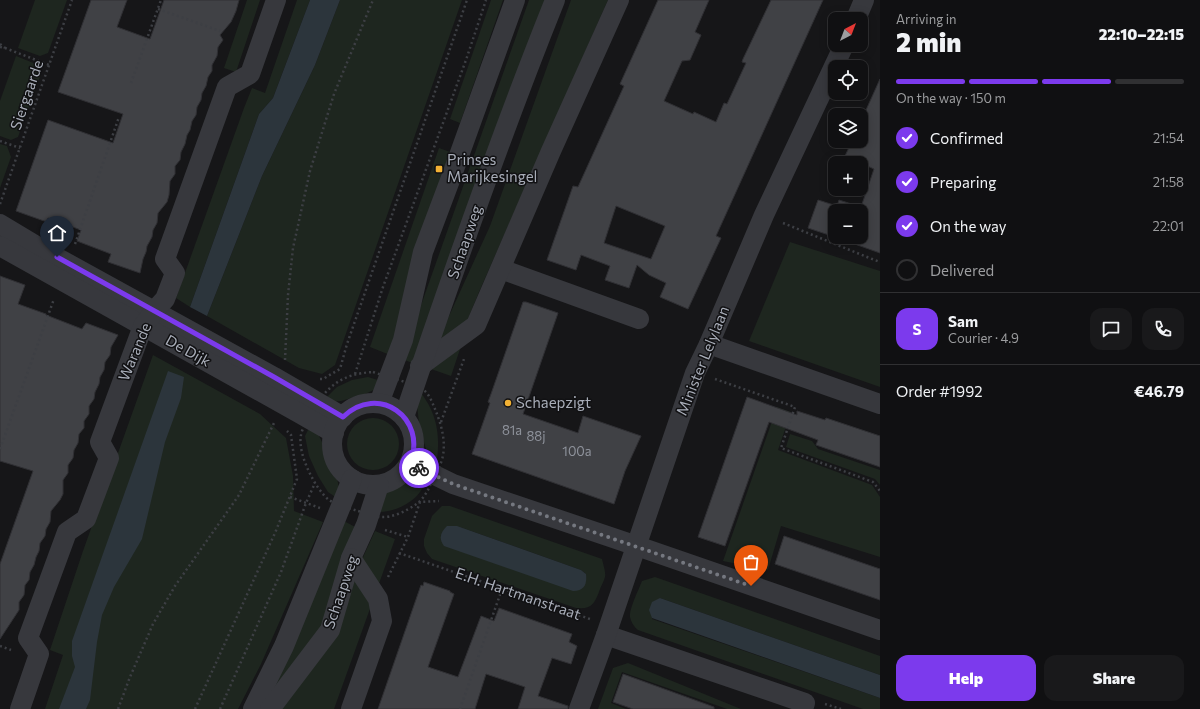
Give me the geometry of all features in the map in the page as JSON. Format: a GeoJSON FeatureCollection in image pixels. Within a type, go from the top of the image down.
{"type":"FeatureCollection","features":[{"type":"Feature","properties":{"kind":"street","name":"Warande"},"geometry":{"type":"LineString","coordinates":[[20,709],[38,654],[28,638],[67,532],[86,519],[109,458],[100,442],[149,318],[165,299],[175,273],[165,259],[226,87],[250,74],[276,0]]}},
{"type":"Feature","properties":{"kind":"street"},"geometry":{"type":"LineString","coordinates":[[379,403],[403,340],[423,252],[515,0]]}},
{"type":"Feature","properties":{"kind":"street","name":"Schaapweg"},"geometry":{"type":"LineString","coordinates":[[404,417],[420,366],[500,142],[555,0]]}},
{"type":"Feature","properties":{"kind":"street"},"geometry":{"type":"LineString","coordinates":[[420,366],[476,326],[551,151],[619,0]]}},
{"type":"Feature","properties":{"kind":"street"},"geometry":{"type":"LineString","coordinates":[[859,12],[864,0]]}},
{"type":"Feature","properties":{"kind":"street","name":"Minister Lelylaan"},"geometry":{"type":"LineString","coordinates":[[579,709],[600,628],[636,546],[695,373],[709,344],[764,215],[841,52]]}},
{"type":"Feature","properties":{"kind":"street","name":"De Dijk"},"geometry":{"type":"LineString","coordinates":[[0,224],[64,272]]}},
{"type":"Feature","properties":{"kind":"street","name":"De Dijk"},"geometry":{"type":"LineString","coordinates":[[0,246],[64,272],[149,318],[274,377],[338,425]]}},
{"type":"Feature","properties":{"kind":"street"},"geometry":{"type":"LineString","coordinates":[[501,269],[639,319]]}},
{"type":"Feature","properties":{"kind":"street"},"geometry":{"type":"LineString","coordinates":[[709,344],[880,404]]}},
{"type":"Feature","properties":{"kind":"street"},"geometry":{"type":"LineString","coordinates":[[370,403],[379,403],[396,410],[404,417],[412,429],[414,436],[414,450],[410,463],[400,475],[387,483],[380,485],[365,484],[352,479],[342,470],[335,459],[332,442],[338,425],[355,407],[370,403]]}},
{"type":"Feature","properties":{"kind":"street"},"geometry":{"type":"LineString","coordinates":[[410,463],[453,484],[880,630]]}},
{"type":"Feature","properties":{"kind":"street","name":"Schaapweg"},"geometry":{"type":"LineString","coordinates":[[253,709],[284,646],[352,479]]}},
{"type":"Feature","properties":{"kind":"street","name":"Schaapweg"},"geometry":{"type":"LineString","coordinates":[[270,709],[330,630],[351,558],[366,525],[380,485]]}},
{"type":"Feature","properties":{"kind":"street"},"geometry":{"type":"LineString","coordinates":[[351,558],[378,599],[382,621],[351,709]]}},
{"type":"Feature","properties":{"kind":"street"},"geometry":{"type":"LineString","coordinates":[[600,628],[805,703],[803,709]]}},
{"type":"Feature","properties":{"kind":"path","name":"Siergaarde"},"geometry":{"type":"LineString","coordinates":[[0,204],[72,0]]}},
{"type":"Feature","properties":{"kind":"path"},"geometry":{"type":"LineString","coordinates":[[131,83],[162,0]]}},
{"type":"Feature","properties":{"kind":"path"},"geometry":{"type":"LineString","coordinates":[[284,367],[288,296],[293,248],[310,171],[334,94],[373,0]]}},
{"type":"Feature","properties":{"kind":"path"},"geometry":{"type":"LineString","coordinates":[[318,378],[323,379],[340,368],[347,344],[467,0]]}},
{"type":"Feature","properties":{"kind":"path"},"geometry":{"type":"LineString","coordinates":[[356,374],[383,287],[466,60],[486,0]]}},
{"type":"Feature","properties":{"kind":"path"},"geometry":{"type":"LineString","coordinates":[[158,9],[220,31]]}},
{"type":"Feature","properties":{"kind":"path"},"geometry":{"type":"LineString","coordinates":[[0,46],[49,65]]}},
{"type":"Feature","properties":{"kind":"path"},"geometry":{"type":"LineString","coordinates":[[0,449],[119,117]]}},
{"type":"Feature","properties":{"kind":"path"},"geometry":{"type":"LineString","coordinates":[[0,141],[20,148]]}},
{"type":"Feature","properties":{"kind":"path"},"geometry":{"type":"LineString","coordinates":[[764,215],[880,262]]}},
{"type":"Feature","properties":{"kind":"path"},"geometry":{"type":"LineString","coordinates":[[434,476],[441,464],[443,455],[443,435],[440,422],[476,326]]}},
{"type":"Feature","properties":{"kind":"path"},"geometry":{"type":"LineString","coordinates":[[695,373],[795,407],[781,448],[873,482],[880,491]]}},
{"type":"Feature","properties":{"kind":"path"},"geometry":{"type":"LineString","coordinates":[[118,709],[153,624],[175,586],[239,495],[275,421]]}},
{"type":"Feature","properties":{"kind":"path"},"geometry":{"type":"LineString","coordinates":[[195,709],[275,533],[297,479],[291,435],[286,430]]}},
{"type":"Feature","properties":{"kind":"path"},"geometry":{"type":"LineString","coordinates":[[220,709],[280,572],[315,483]]}},
{"type":"Feature","properties":{"kind":"path"},"geometry":{"type":"LineString","coordinates":[[378,599],[390,571],[408,537],[420,502]]}},
{"type":"Feature","properties":{"kind":"path","name":"E.H. Hartmanstraat"},"geometry":{"type":"LineString","coordinates":[[399,553],[502,590],[600,628]]}},
{"type":"Feature","properties":{"kind":"path"},"geometry":{"type":"LineString","coordinates":[[460,709],[502,590]]}},
{"type":"Feature","properties":{"kind":"shaded area"},"geometry":{"type":"Polygon","coordinates":[[[35,0],[67,0],[48,53],[40,56],[18,48],[35,0]]]}},
{"type":"Feature","properties":{"kind":"shaded area"},"geometry":{"type":"Polygon","coordinates":[[[247,0],[260,0],[236,72],[224,68],[247,0]]]}},
{"type":"Feature","properties":{"kind":"shaded area"},"geometry":{"type":"Polygon","coordinates":[[[297,0],[310,0],[273,98],[259,114],[190,307],[176,298],[252,88],[265,93],[297,0]]]}},
{"type":"Feature","properties":{"kind":"shaded area"},"geometry":{"type":"Polygon","coordinates":[[[310,0],[340,0],[315,65],[262,176],[207,316],[190,307],[259,114],[273,98],[310,0]]]}},
{"type":"Feature","properties":{"kind":"shaded area"},"geometry":{"type":"Polygon","coordinates":[[[340,0],[462,0],[335,365],[322,374],[299,368],[207,316],[262,176],[315,65],[340,0]]]}},
{"type":"Feature","properties":{"kind":"shaded area"},"geometry":{"type":"Polygon","coordinates":[[[491,0],[503,0],[460,123],[450,119],[491,0]]]}},
{"type":"Feature","properties":{"kind":"shaded area"},"geometry":{"type":"Polygon","coordinates":[[[529,0],[547,0],[415,364],[402,359],[529,0]]]}},
{"type":"Feature","properties":{"kind":"shaded area"},"geometry":{"type":"Polygon","coordinates":[[[571,0],[608,0],[465,326],[434,349],[490,226],[571,0]]]}},
{"type":"Feature","properties":{"kind":"shaded area"},"geometry":{"type":"Polygon","coordinates":[[[16,56],[36,64],[41,74],[18,137],[11,140],[0,136],[0,101],[16,56]]]}},
{"type":"Feature","properties":{"kind":"shaded area"},"geometry":{"type":"Polygon","coordinates":[[[0,144],[7,146],[11,157],[0,188],[0,144]]]}},
{"type":"Feature","properties":{"kind":"shaded area"},"geometry":{"type":"Polygon","coordinates":[[[439,148],[450,152],[390,355],[370,347],[439,148]]]}},
{"type":"Feature","properties":{"kind":"shaded area"},"geometry":{"type":"Polygon","coordinates":[[[790,242],[880,271],[880,387],[749,341],[790,242]]]}},
{"type":"Feature","properties":{"kind":"shaded area"},"geometry":{"type":"Polygon","coordinates":[[[459,348],[460,349],[451,376],[431,369],[459,348]]]}},
{"type":"Feature","properties":{"kind":"shaded area"},"geometry":{"type":"Polygon","coordinates":[[[153,355],[260,414],[286,438],[293,476],[294,511],[323,522],[261,664],[238,709],[45,709],[63,655],[50,650],[83,551],[153,355]]]}},
{"type":"Feature","properties":{"kind":"shaded area"},"geometry":{"type":"Polygon","coordinates":[[[168,371],[184,377],[181,398],[165,442],[142,539],[114,587],[102,615],[90,700],[86,709],[59,709],[75,667],[72,656],[72,641],[168,371]]]}},
{"type":"Feature","properties":{"kind":"shaded area"},"geometry":{"type":"Polygon","coordinates":[[[368,377],[381,381],[376,389],[341,401],[332,402],[325,399],[337,387],[352,380],[368,377]]]}},
{"type":"Feature","properties":{"kind":"shaded area"},"geometry":{"type":"Polygon","coordinates":[[[421,393],[431,409],[436,425],[438,451],[437,460],[435,461],[427,453],[419,423],[417,405],[421,393]]]}},
{"type":"Feature","properties":{"kind":"shaded area"},"geometry":{"type":"Polygon","coordinates":[[[777,407],[791,412],[778,450],[872,485],[880,497],[880,557],[781,526],[768,570],[723,561],[777,407]]]}},
{"type":"Feature","properties":{"kind":"shaded area"},"geometry":{"type":"Polygon","coordinates":[[[368,418],[378,418],[392,425],[399,439],[399,449],[392,463],[378,470],[368,470],[358,466],[351,459],[347,449],[347,439],[351,429],[358,422],[368,418]]]}},
{"type":"Feature","properties":{"kind":"shaded area"},"geometry":{"type":"Polygon","coordinates":[[[310,426],[318,434],[322,442],[324,455],[337,478],[339,488],[337,498],[328,492],[318,476],[309,456],[305,436],[310,426]]]}},
{"type":"Feature","properties":{"kind":"shaded area"},"geometry":{"type":"Polygon","coordinates":[[[790,434],[812,441],[818,449],[880,470],[880,485],[875,479],[786,447],[790,434]]]}},
{"type":"Feature","properties":{"kind":"shaded area"},"geometry":{"type":"Polygon","coordinates":[[[405,483],[417,483],[423,487],[410,502],[392,510],[379,512],[385,494],[405,483]]]}},
{"type":"Feature","properties":{"kind":"shaded area"},"geometry":{"type":"Polygon","coordinates":[[[442,506],[450,506],[602,559],[605,577],[594,602],[586,608],[576,608],[432,559],[424,546],[424,539],[432,516],[442,506]],[[457,526],[586,574],[581,570],[457,526]]]}},
{"type":"Feature","properties":{"kind":"shaded area"},"geometry":{"type":"Polygon","coordinates":[[[342,520],[359,529],[326,620],[267,704],[342,520]]]}},
{"type":"Feature","properties":{"kind":"shaded area"},"geometry":{"type":"Polygon","coordinates":[[[447,526],[457,526],[581,570],[586,574],[585,584],[580,590],[573,591],[444,546],[441,540],[441,535],[447,526]]]}},
{"type":"Feature","properties":{"kind":"shaded area"},"geometry":{"type":"Polygon","coordinates":[[[375,531],[395,539],[334,709],[279,709],[354,577],[375,531]]]}},
{"type":"Feature","properties":{"kind":"shaded area"},"geometry":{"type":"Polygon","coordinates":[[[655,577],[880,656],[880,675],[660,598],[652,619],[880,698],[880,709],[863,709],[638,630],[631,621],[630,613],[642,581],[655,577]]]}},
{"type":"Feature","properties":{"kind":"shaded area"},"geometry":{"type":"Polygon","coordinates":[[[660,598],[880,675],[880,698],[652,618],[649,610],[652,602],[660,598]]]}},
{"type":"Feature","properties":{"kind":"shaded area"},"geometry":{"type":"Polygon","coordinates":[[[628,663],[741,709],[727,709],[622,672],[611,703],[626,709],[598,709],[613,668],[628,663]]]}},
{"type":"Feature","properties":{"kind":"building"},"geometry":{"type":"Polygon","coordinates":[[[91,0],[127,0],[117,27],[150,39],[164,0],[239,0],[231,22],[220,35],[223,40],[218,47],[217,56],[212,65],[212,71],[202,93],[196,115],[192,121],[181,152],[180,160],[175,166],[175,174],[170,181],[167,202],[158,213],[157,223],[147,246],[140,273],[108,262],[111,254],[77,241],[81,230],[48,218],[47,222],[16,211],[48,120],[113,143],[123,114],[58,92],[91,0]]]}},
{"type":"Feature","properties":{"kind":"building"},"geometry":{"type":"Polygon","coordinates":[[[658,0],[709,0],[695,32],[701,35],[690,60],[682,61],[664,101],[716,122],[724,103],[727,104],[746,63],[742,62],[743,59],[771,0],[823,0],[716,236],[721,238],[688,309],[660,297],[666,283],[649,275],[637,265],[629,288],[605,280],[610,266],[581,255],[576,270],[547,260],[573,186],[578,187],[624,86],[620,84],[658,0]],[[616,206],[604,243],[651,259],[665,226],[616,206]]]}},
{"type":"Feature","properties":{"kind":"building"},"geometry":{"type":"Polygon","coordinates":[[[880,79],[880,253],[855,244],[868,244],[868,204],[862,204],[865,196],[868,196],[868,187],[874,169],[868,166],[868,156],[845,156],[849,148],[868,148],[867,108],[880,79]]]}},
{"type":"Feature","properties":{"kind":"building"},"geometry":{"type":"Polygon","coordinates":[[[818,200],[831,204],[828,204],[828,235],[808,228],[818,200]]]}},
{"type":"Feature","properties":{"kind":"building"},"geometry":{"type":"Polygon","coordinates":[[[839,200],[852,204],[838,204],[839,200]]]}},
{"type":"Feature","properties":{"kind":"building"},"geometry":{"type":"Polygon","coordinates":[[[0,276],[25,285],[18,304],[82,329],[86,323],[118,335],[111,347],[110,355],[105,362],[104,370],[100,377],[94,399],[89,406],[89,414],[84,421],[84,428],[79,434],[78,443],[74,450],[73,458],[68,465],[68,473],[63,480],[63,494],[51,511],[50,522],[46,529],[45,536],[40,543],[39,551],[30,572],[29,580],[25,585],[24,595],[19,602],[19,610],[0,639],[0,564],[33,471],[0,461],[0,276]]]}},
{"type":"Feature","properties":{"kind":"building","name":"Schaepzigt"},"geometry":{"type":"Polygon","coordinates":[[[523,302],[558,313],[523,414],[578,433],[583,416],[641,436],[625,471],[614,504],[472,454],[490,403],[488,402],[523,302]]]}},
{"type":"Feature","properties":{"kind":"building"},"geometry":{"type":"Polygon","coordinates":[[[747,397],[797,415],[797,411],[825,420],[826,418],[880,436],[880,467],[816,445],[818,440],[769,422],[725,546],[698,537],[747,397]]]}},
{"type":"Feature","properties":{"kind":"building"},"geometry":{"type":"Polygon","coordinates":[[[784,536],[880,569],[880,600],[775,564],[784,536]]]}},
{"type":"Feature","properties":{"kind":"building"},"geometry":{"type":"Polygon","coordinates":[[[424,582],[450,591],[454,594],[428,667],[458,677],[481,616],[494,621],[499,608],[572,634],[569,642],[577,646],[571,664],[552,658],[538,696],[568,706],[568,709],[518,709],[525,687],[486,674],[475,709],[378,709],[421,585],[423,586],[424,582]]]}},
{"type":"Feature","properties":{"kind":"building"},"geometry":{"type":"Polygon","coordinates":[[[623,674],[714,707],[714,709],[633,709],[613,702],[623,674]]]}},
{"type":"Feature","properties":{"kind":"way so far"},"geometry":{"type":"LineString","coordinates":[[419,468],[453,484],[751,586]]}},
{"type":"Feature","properties":{"kind":"place","name":"Prinses Marijkesingel"},"geometry":{"type":"Point","coordinates":[439,169]}},
{"type":"Feature","properties":{"kind":"place","name":"Schaepzigt"},"geometry":{"type":"Point","coordinates":[508,403]}},
{"type":"Feature","properties":{"kind":"route"},"geometry":{"type":"LineString","coordinates":[[57,257],[155,310],[343,417],[355,407],[370,403],[379,403],[396,410],[404,417],[412,429],[414,436],[414,450],[410,463],[419,468]]}}]}
